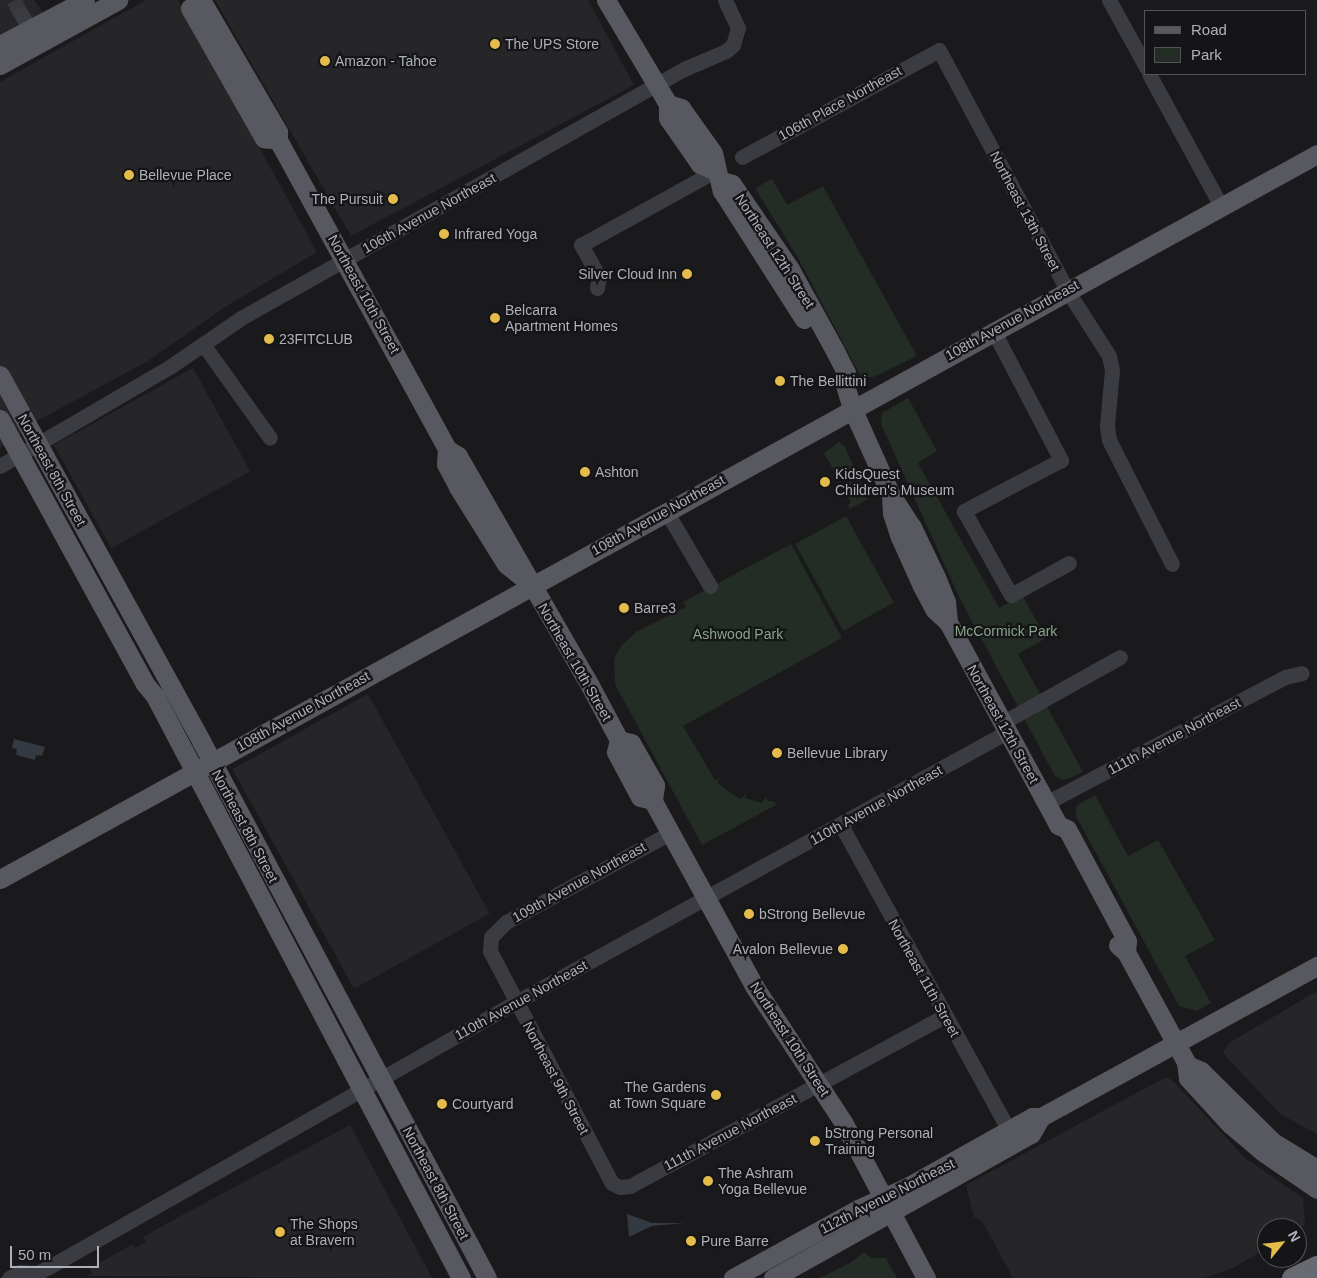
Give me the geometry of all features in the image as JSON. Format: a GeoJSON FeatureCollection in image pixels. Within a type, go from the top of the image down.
{"type":"FeatureCollection","features":[{"type":"Feature","properties":{"kind":"highway"},"geometry":{"type":"LineString","coordinates":[[1292,1278],[1317,1266]]}},
{"type":"Feature","properties":{"kind":"main road"},"geometry":{"type":"LineString","coordinates":[[0,46],[26,21],[84,0]]}},
{"type":"Feature","properties":{"kind":"main road"},"geometry":{"type":"LineString","coordinates":[[0,65],[118,0]]}},
{"type":"Feature","properties":{"kind":"main road"},"geometry":{"type":"LineString","coordinates":[[606,0],[655,87],[668,104],[681,108],[713,153],[719,176]]}},
{"type":"Feature","properties":{"kind":"main road","name":"Northeast 10th Street"},"geometry":{"type":"LineString","coordinates":[[192,3],[278,132],[278,140],[447,449],[458,456],[619,740],[631,743],[655,786],[653,801],[705,899],[754,986],[820,1084],[888,1204],[926,1278]]}},
{"type":"Feature","properties":{"kind":"main road","name":"108th Avenue Northeast"},"geometry":{"type":"LineString","coordinates":[[0,879],[531,584],[1317,154]]}},
{"type":"Feature","properties":{"kind":"main road","name":"Northeast 12th Street"},"geometry":{"type":"LineString","coordinates":[[719,176],[732,184],[790,268],[846,373],[844,382],[852,408],[891,495],[892,513],[900,537],[922,586],[934,609],[948,622],[1058,825],[1067,829],[1127,941],[1126,952],[1187,1065],[1188,1078],[1230,1124],[1262,1152],[1317,1189]]}},
{"type":"Feature","properties":{"kind":"main road","name":"Northeast 8th Street"},"geometry":{"type":"LineString","coordinates":[[0,375],[211,762],[487,1278]]}},
{"type":"Feature","properties":{"kind":"main road","name":"Northeast 8th Street"},"geometry":{"type":"LineString","coordinates":[[0,419],[155,696],[193,772],[461,1278]]}},
{"type":"Feature","properties":{"kind":"main road","name":"112th Avenue Northeast"},"geometry":{"type":"LineString","coordinates":[[773,1278],[888,1204],[907,1187],[1032,1117],[1041,1117],[1317,966]]}},
{"type":"Feature","properties":{"kind":"main road","name":"Northeast 12th Street"},"geometry":{"type":"LineString","coordinates":[[1187,1065],[1201,1071],[1273,1142],[1317,1169]]}},
{"type":"Feature","properties":{"kind":"main road","name":"112th Avenue Northeast"},"geometry":{"type":"LineString","coordinates":[[733,1278],[1031,1134],[1041,1117]]}},
{"type":"Feature","properties":{"kind":"street","name":"106th Avenue Northeast"},"geometry":{"type":"LineString","coordinates":[[0,466],[203,344],[241,318],[733,45],[738,28],[725,0]]}},
{"type":"Feature","properties":{"kind":"street"},"geometry":{"type":"LineString","coordinates":[[1109,0],[1144,64]]}},
{"type":"Feature","properties":{"kind":"street","name":"106th Place Northeast"},"geometry":{"type":"LineString","coordinates":[[742,157],[939,50]]}},
{"type":"Feature","properties":{"kind":"street","name":"Northeast 13th Street"},"geometry":{"type":"LineString","coordinates":[[939,50],[1067,290],[1108,356],[1112,370],[1107,426],[1109,440],[1172,564]]}},
{"type":"Feature","properties":{"kind":"street"},"geometry":{"type":"LineString","coordinates":[[1150,75],[1222,206]]}},
{"type":"Feature","properties":{"kind":"street"},"geometry":{"type":"LineString","coordinates":[[596,288],[599,277],[582,245],[719,176]]}},
{"type":"Feature","properties":{"kind":"street"},"geometry":{"type":"LineString","coordinates":[[993,330],[1062,460],[964,511],[1011,596],[1069,563]]}},
{"type":"Feature","properties":{"kind":"street"},"geometry":{"type":"LineString","coordinates":[[203,344],[270,438]]}},
{"type":"Feature","properties":{"kind":"street"},"geometry":{"type":"LineString","coordinates":[[666,511],[710,586]]}},
{"type":"Feature","properties":{"kind":"street","name":"110th Avenue Northeast"},"geometry":{"type":"LineString","coordinates":[[9,1278],[20,1272],[44,1273],[516,1002],[841,825],[1120,657]]}},
{"type":"Feature","properties":{"kind":"street","name":"111th Avenue Northeast"},"geometry":{"type":"LineString","coordinates":[[1046,803],[1285,677],[1302,673]]}},
{"type":"Feature","properties":{"kind":"street","name":"Northeast 11th Street"},"geometry":{"type":"LineString","coordinates":[[841,825],[944,1016],[1009,1130]]}},
{"type":"Feature","properties":{"kind":"street","name":"109th Avenue Northeast"},"geometry":{"type":"LineString","coordinates":[[491,937],[506,922],[670,833]]}},
{"type":"Feature","properties":{"kind":"street","name":"Northeast 9th Street"},"geometry":{"type":"LineString","coordinates":[[491,937],[490,951],[516,1002],[612,1183],[620,1187]]}},
{"type":"Feature","properties":{"kind":"street","name":"111th Avenue Northeast"},"geometry":{"type":"LineString","coordinates":[[620,1187],[630,1186],[944,1016]]}},
{"type":"Feature","properties":{"kind":"shaded area"},"geometry":{"type":"Polygon","coordinates":[[[0,0],[34,0],[48,19],[0,47],[0,0]]]}},
{"type":"Feature","properties":{"kind":"shaded area"},"geometry":{"type":"Polygon","coordinates":[[[146,0],[178,0],[317,252],[225,307],[148,361],[35,422],[0,448],[0,82],[146,0]]]}},
{"type":"Feature","properties":{"kind":"shaded area"},"geometry":{"type":"Polygon","coordinates":[[[215,0],[588,0],[634,85],[351,236],[215,0]]]}},
{"type":"Feature","properties":{"kind":"shaded area"},"geometry":{"type":"Polygon","coordinates":[[[193,368],[250,471],[111,548],[54,445],[193,368]]]}},
{"type":"Feature","properties":{"kind":"shaded area"},"geometry":{"type":"Polygon","coordinates":[[[368,694],[490,914],[354,989],[232,769],[368,694]]]}},
{"type":"Feature","properties":{"kind":"shaded area"},"geometry":{"type":"Polygon","coordinates":[[[14,739],[45,747],[42,756],[36,755],[35,760],[16,755],[17,749],[12,748],[14,739]]]}},
{"type":"Feature","properties":{"kind":"shaded area"},"geometry":{"type":"Polygon","coordinates":[[[1317,991],[1317,1134],[1280,1114],[1223,1053],[1229,1043],[1317,991]]]}},
{"type":"Feature","properties":{"kind":"shaded area"},"geometry":{"type":"Polygon","coordinates":[[[1166,1077],[1173,1081],[1245,1158],[1303,1198],[1304,1218],[1257,1218],[1257,1254],[1233,1268],[1204,1278],[1013,1278],[982,1221],[974,1217],[966,1185],[1166,1077]]]}},
{"type":"Feature","properties":{"kind":"shaded area"},"geometry":{"type":"Polygon","coordinates":[[[350,1125],[432,1278],[87,1276],[92,1273],[90,1268],[133,1244],[135,1248],[146,1242],[143,1237],[350,1125]]]}},
{"type":"Feature","properties":{"kind":"shaded area"},"geometry":{"type":"Polygon","coordinates":[[[627,1214],[652,1223],[685,1223],[652,1226],[629,1237],[627,1214]]]}},
{"type":"Feature","properties":{"kind":"green space"},"geometry":{"type":"Polygon","coordinates":[[[772,179],[787,205],[823,186],[917,356],[873,377],[863,377],[859,373],[798,258],[755,188],[772,179]]]}},
{"type":"Feature","properties":{"kind":"green space","name":"McCormick Park"},"geometry":{"type":"Polygon","coordinates":[[[908,398],[937,451],[918,463],[999,608],[1022,595],[1046,638],[1018,654],[1083,772],[1070,778],[1063,780],[1055,776],[959,597],[881,424],[882,413],[908,398]]]}},
{"type":"Feature","properties":{"kind":"green space"},"geometry":{"type":"Polygon","coordinates":[[[839,442],[845,447],[868,499],[850,509],[848,505],[851,502],[846,494],[850,491],[843,477],[839,479],[824,453],[839,442]]]}},
{"type":"Feature","properties":{"kind":"green space"},"geometry":{"type":"Polygon","coordinates":[[[846,516],[894,603],[843,631],[795,544],[846,516]]]}},
{"type":"Feature","properties":{"kind":"green space","name":"Ashwood Park"},"geometry":{"type":"Polygon","coordinates":[[[791,544],[842,638],[683,726],[715,780],[720,778],[717,783],[740,799],[747,793],[745,798],[762,803],[767,796],[767,801],[774,801],[776,805],[702,845],[615,684],[614,659],[621,646],[636,632],[686,607],[683,602],[791,544]]]}},
{"type":"Feature","properties":{"kind":"green space"},"geometry":{"type":"Polygon","coordinates":[[[1095,795],[1128,856],[1158,840],[1215,940],[1185,956],[1211,1003],[1196,1011],[1179,1006],[1076,816],[1076,806],[1095,795]]]}},
{"type":"Feature","properties":{"kind":"green space"},"geometry":{"type":"Polygon","coordinates":[[[864,1252],[871,1258],[886,1258],[897,1278],[820,1278],[850,1263],[864,1252]]]}},
{"type":"Feature","properties":{"kind":"tunnel"},"geometry":{"type":"LineString","coordinates":[[14,0],[21,14]]}},
{"type":"Feature","properties":{"kind":"place","name":"The UPS Store"},"geometry":{"type":"Point","coordinates":[495,44]}},
{"type":"Feature","properties":{"kind":"place","name":"Amazon - Tahoe"},"geometry":{"type":"Point","coordinates":[325,61]}},
{"type":"Feature","properties":{"kind":"place","name":"Bellevue Place"},"geometry":{"type":"Point","coordinates":[129,175]}},
{"type":"Feature","properties":{"kind":"place","name":"The Pursuit"},"geometry":{"type":"Point","coordinates":[393,199]}},
{"type":"Feature","properties":{"kind":"place","name":"Infrared Yoga"},"geometry":{"type":"Point","coordinates":[444,234]}},
{"type":"Feature","properties":{"kind":"place","name":"Silver Cloud Inn"},"geometry":{"type":"Point","coordinates":[687,274]}},
{"type":"Feature","properties":{"kind":"place","name":"Belcarra Apartment Homes"},"geometry":{"type":"Point","coordinates":[495,318]}},
{"type":"Feature","properties":{"kind":"place","name":"23FITCLUB"},"geometry":{"type":"Point","coordinates":[269,339]}},
{"type":"Feature","properties":{"kind":"place","name":"The Bellittini"},"geometry":{"type":"Point","coordinates":[780,381]}},
{"type":"Feature","properties":{"kind":"place","name":"Ashton"},"geometry":{"type":"Point","coordinates":[585,472]}},
{"type":"Feature","properties":{"kind":"place","name":"KidsQuest Children's Museum"},"geometry":{"type":"Point","coordinates":[825,482]}},
{"type":"Feature","properties":{"kind":"place","name":"Barre3"},"geometry":{"type":"Point","coordinates":[624,608]}},
{"type":"Feature","properties":{"kind":"place","name":"Bellevue Library"},"geometry":{"type":"Point","coordinates":[777,753]}},
{"type":"Feature","properties":{"kind":"place","name":"bStrong Bellevue"},"geometry":{"type":"Point","coordinates":[749,914]}},
{"type":"Feature","properties":{"kind":"place","name":"Avalon Bellevue"},"geometry":{"type":"Point","coordinates":[843,949]}},
{"type":"Feature","properties":{"kind":"place","name":"The Gardens at Town Square"},"geometry":{"type":"Point","coordinates":[716,1095]}},
{"type":"Feature","properties":{"kind":"place","name":"Courtyard"},"geometry":{"type":"Point","coordinates":[442,1104]}},
{"type":"Feature","properties":{"kind":"place","name":"bStrong Personal Training"},"geometry":{"type":"Point","coordinates":[815,1141]}},
{"type":"Feature","properties":{"kind":"place","name":"The Ashram Yoga Bellevue"},"geometry":{"type":"Point","coordinates":[708,1181]}},
{"type":"Feature","properties":{"kind":"place","name":"The Shops at Bravern"},"geometry":{"type":"Point","coordinates":[280,1232]}},
{"type":"Feature","properties":{"kind":"place","name":"Pure Barre"},"geometry":{"type":"Point","coordinates":[691,1241]}}]}
